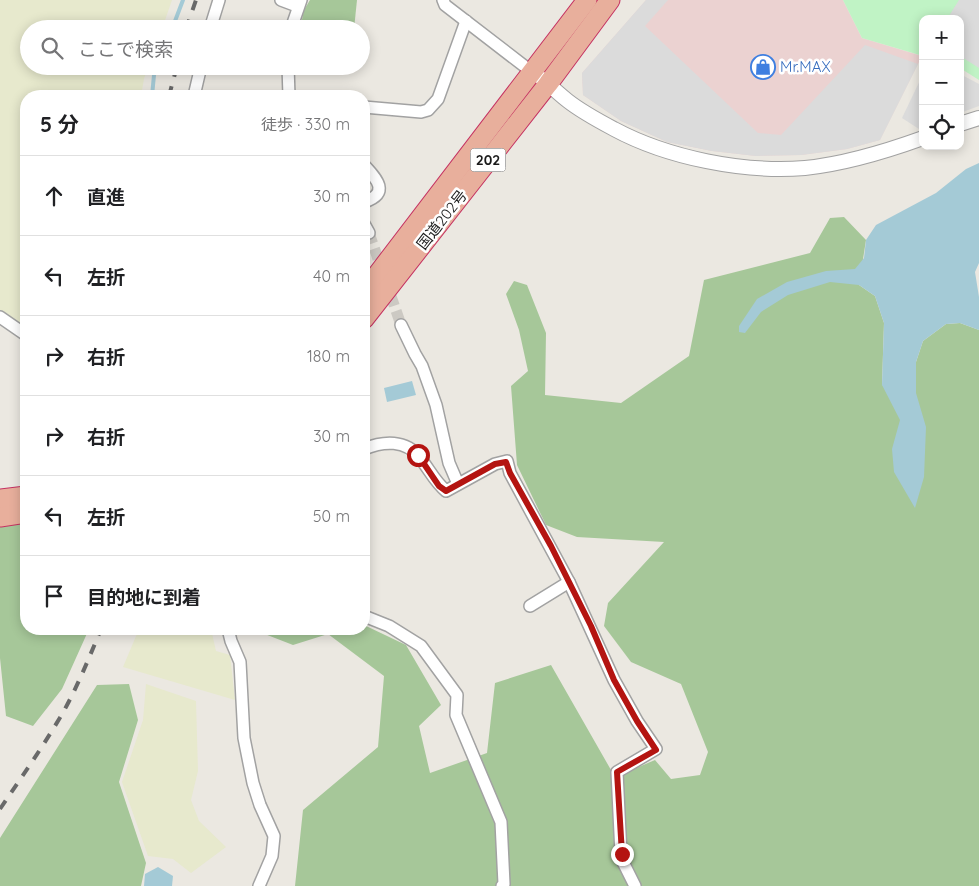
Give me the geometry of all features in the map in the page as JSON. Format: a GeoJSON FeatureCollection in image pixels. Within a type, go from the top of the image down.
{"type":"FeatureCollection","features":[{"type":"Feature","properties":{"kind":"highway","name":"国道202号"},"geometry":{"type":"LineString","coordinates":[[370,284],[587,0]]}},
{"type":"Feature","properties":{"kind":"highway","name":"国道202号"},"geometry":{"type":"LineString","coordinates":[[370,311],[548,84],[610,0]]}},
{"type":"Feature","properties":{"kind":"highway"},"geometry":{"type":"LineString","coordinates":[[0,499],[20,497]]}},
{"type":"Feature","properties":{"kind":"highway"},"geometry":{"type":"LineString","coordinates":[[0,517],[20,514]]}},
{"type":"Feature","properties":{"kind":"street"},"geometry":{"type":"LineString","coordinates":[[213,20],[219,0]]}},
{"type":"Feature","properties":{"kind":"street"},"geometry":{"type":"LineString","coordinates":[[281,0],[299,3],[294,20]]}},
{"type":"Feature","properties":{"kind":"street"},"geometry":{"type":"LineString","coordinates":[[443,0],[445,5],[569,102],[614,129],[664,151],[712,162],[757,167],[805,168],[855,159],[919,139]]}},
{"type":"Feature","properties":{"kind":"street"},"geometry":{"type":"LineString","coordinates":[[370,108],[421,112],[428,110],[438,99],[466,21]]}},
{"type":"Feature","properties":{"kind":"street"},"geometry":{"type":"LineString","coordinates":[[195,90],[199,75]]}},
{"type":"Feature","properties":{"kind":"street"},"geometry":{"type":"LineString","coordinates":[[288,75],[289,90]]}},
{"type":"Feature","properties":{"kind":"street"},"geometry":{"type":"LineString","coordinates":[[964,123],[979,118]]}},
{"type":"Feature","properties":{"kind":"street"},"geometry":{"type":"LineString","coordinates":[[370,171],[378,180],[379,186],[377,194],[370,200]]}},
{"type":"Feature","properties":{"kind":"street"},"geometry":{"type":"LineString","coordinates":[[0,317],[20,331]]}},
{"type":"Feature","properties":{"kind":"street"},"geometry":{"type":"LineString","coordinates":[[401,326],[422,366],[436,404],[449,463],[458,484]]}},
{"type":"Feature","properties":{"kind":"street"},"geometry":{"type":"LineString","coordinates":[[370,447],[390,442],[404,446],[418,455],[439,486],[446,491],[495,464],[506,462],[510,473],[569,582],[614,680],[656,750],[617,772],[623,862],[636,886]]}},
{"type":"Feature","properties":{"kind":"street"},"geometry":{"type":"LineString","coordinates":[[530,606],[569,582]]}},
{"type":"Feature","properties":{"kind":"street"},"geometry":{"type":"LineString","coordinates":[[370,618],[389,626],[421,646],[457,695],[456,714],[501,822],[504,884],[502,886]]}},
{"type":"Feature","properties":{"kind":"street"},"geometry":{"type":"LineString","coordinates":[[230,635],[240,662],[244,738],[253,783],[260,806],[274,836],[272,856],[260,886]]}},
{"type":"Feature","properties":{"kind":"shaded area"},"geometry":{"type":"Polygon","coordinates":[[[646,0],[843,0],[862,38],[919,55],[919,62],[880,140],[847,149],[801,155],[756,156],[712,151],[667,142],[621,121],[583,95],[582,73],[646,0]]]}},
{"type":"Feature","properties":{"kind":"shaded area"},"geometry":{"type":"Polygon","coordinates":[[[646,0],[668,0],[645,26],[758,133],[781,135],[865,45],[918,64],[880,140],[847,149],[801,155],[756,156],[712,151],[667,142],[621,121],[583,95],[582,73],[646,0]]]}},
{"type":"Feature","properties":{"kind":"shaded area"},"geometry":{"type":"Polygon","coordinates":[[[959,0],[979,0],[979,68],[964,59],[964,15],[950,15],[959,0]]]}},
{"type":"Feature","properties":{"kind":"shaded area"},"geometry":{"type":"Polygon","coordinates":[[[964,76],[979,84],[979,106],[964,112],[964,76]]]}},
{"type":"Feature","properties":{"kind":"shaded area"},"geometry":{"type":"Polygon","coordinates":[[[919,82],[919,129],[902,118],[919,82]]]}},
{"type":"Feature","properties":{"kind":"green space"},"geometry":{"type":"Polygon","coordinates":[[[0,0],[172,0],[165,20],[20,20],[20,75],[145,75],[142,90],[20,90],[20,323],[0,310],[0,0]]]}},
{"type":"Feature","properties":{"kind":"green space"},"geometry":{"type":"Polygon","coordinates":[[[310,0],[357,0],[355,20],[302,20],[304,10],[310,0]]]}},
{"type":"Feature","properties":{"kind":"green space"},"geometry":{"type":"Polygon","coordinates":[[[843,0],[979,0],[979,80],[964,71],[964,15],[919,15],[919,55],[862,38],[843,0]]]}},
{"type":"Feature","properties":{"kind":"green space"},"geometry":{"type":"Polygon","coordinates":[[[844,217],[866,240],[859,285],[875,296],[884,323],[882,385],[916,393],[916,362],[923,341],[946,324],[960,323],[979,330],[979,886],[295,886],[303,810],[378,747],[384,676],[329,635],[370,635],[370,628],[406,645],[441,705],[419,726],[430,773],[487,753],[495,683],[551,665],[615,777],[655,760],[671,779],[700,775],[708,752],[681,684],[631,662],[604,626],[608,603],[664,542],[577,537],[546,525],[517,465],[511,386],[528,371],[519,330],[506,294],[514,281],[527,285],[546,333],[545,395],[621,403],[689,356],[704,280],[810,253],[830,218],[844,217]]]}},
{"type":"Feature","properties":{"kind":"green space"},"geometry":{"type":"Polygon","coordinates":[[[20,524],[20,635],[86,635],[62,689],[33,726],[6,716],[0,658],[0,527],[20,524]]]}},
{"type":"Feature","properties":{"kind":"green space"},"geometry":{"type":"Polygon","coordinates":[[[136,635],[212,635],[216,651],[230,655],[235,700],[123,667],[136,635]]]}},
{"type":"Feature","properties":{"kind":"green space"},"geometry":{"type":"Polygon","coordinates":[[[267,635],[325,635],[293,645],[267,635]]]}},
{"type":"Feature","properties":{"kind":"green space"},"geometry":{"type":"Polygon","coordinates":[[[129,684],[138,720],[119,782],[146,863],[141,886],[0,886],[0,838],[97,685],[129,684]]]}},
{"type":"Feature","properties":{"kind":"green space"},"geometry":{"type":"Polygon","coordinates":[[[146,684],[196,701],[198,771],[191,800],[199,821],[226,847],[191,873],[173,859],[148,856],[122,782],[143,720],[146,684]]]}},
{"type":"Feature","properties":{"kind":"water"},"geometry":{"type":"Polygon","coordinates":[[[979,163],[979,263],[975,272],[979,297],[979,330],[960,323],[946,324],[923,341],[916,362],[916,393],[926,427],[924,477],[915,508],[894,472],[892,449],[900,420],[882,385],[884,323],[875,296],[859,285],[830,282],[788,295],[761,312],[745,333],[739,332],[739,326],[757,299],[787,282],[826,271],[855,269],[864,258],[866,240],[876,225],[936,193],[966,169],[979,163]]]}},
{"type":"Feature","properties":{"kind":"water"},"geometry":{"type":"Polygon","coordinates":[[[412,381],[416,395],[387,402],[384,388],[412,381]]]}},
{"type":"Feature","properties":{"kind":"water"},"geometry":{"type":"Polygon","coordinates":[[[158,867],[173,876],[172,886],[144,886],[145,874],[158,867]]]}},
{"type":"Feature","properties":{"kind":"waterway"},"geometry":{"type":"LineString","coordinates":[[175,20],[183,0]]}},
{"type":"Feature","properties":{"kind":"waterway"},"geometry":{"type":"LineString","coordinates":[[153,90],[154,75]]}},
{"type":"Feature","properties":{"kind":"tunnel"},"geometry":{"type":"LineString","coordinates":[[370,236],[401,325]]}},
{"type":"Feature","properties":{"kind":"railway"},"geometry":{"type":"LineString","coordinates":[[189,20],[196,0]]}},
{"type":"Feature","properties":{"kind":"railway"},"geometry":{"type":"LineString","coordinates":[[171,90],[175,75]]}},
{"type":"Feature","properties":{"kind":"railway"},"geometry":{"type":"LineString","coordinates":[[0,809],[61,716],[78,684],[98,635]]}},
{"type":"Feature","properties":{"kind":"place","name":"Mr.MAX"},"geometry":{"type":"Point","coordinates":[763,67]}},
{"type":"Feature","properties":{"kind":"route"},"geometry":{"type":"LineString","coordinates":[[418,455],[439,486],[446,491],[495,464],[506,462],[510,473],[551,546],[591,626],[614,680],[656,750],[617,772],[622,854]]}}]}
